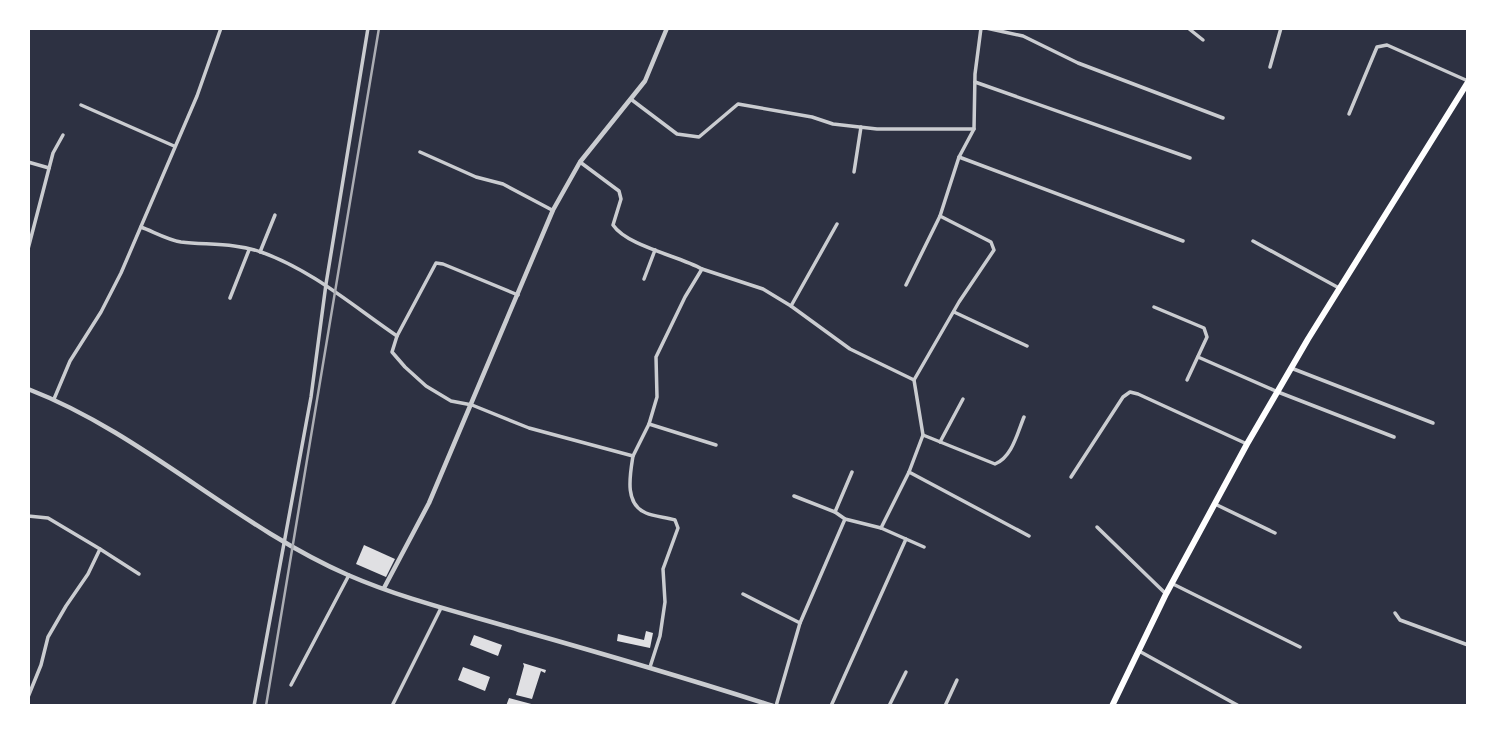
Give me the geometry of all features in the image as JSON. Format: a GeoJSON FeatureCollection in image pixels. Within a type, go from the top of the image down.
{"type":"FeatureCollection","features":[{"type":"Feature","properties":{"kind":"main road"},"geometry":{"type":"LineString","coordinates":[[1112,706],[1166,594],[1247,444],[1468,81]]}},
{"type":"Feature","properties":{"kind":"street"},"geometry":{"type":"LineString","coordinates":[[54,399],[71,361],[121,273],[197,96],[221,28]]}},
{"type":"Feature","properties":{"kind":"street"},"geometry":{"type":"LineString","coordinates":[[254,706],[311,397],[326,284],[368,28]]}},
{"type":"Feature","properties":{"kind":"street"},"geometry":{"type":"LineString","coordinates":[[384,588],[429,503],[553,210],[580,162],[645,81],[667,28]]}},
{"type":"Feature","properties":{"kind":"street"},"geometry":{"type":"LineString","coordinates":[[906,285],[940,216],[960,157],[974,129],[975,82],[984,28],[1023,36],[1078,62],[1223,118]]}},
{"type":"Feature","properties":{"kind":"street"},"geometry":{"type":"LineString","coordinates":[[1188,28],[1203,40]]}},
{"type":"Feature","properties":{"kind":"street"},"geometry":{"type":"LineString","coordinates":[[1270,67],[1281,28]]}},
{"type":"Feature","properties":{"kind":"street"},"geometry":{"type":"LineString","coordinates":[[1349,114],[1377,47],[1382,45],[1468,81]]}},
{"type":"Feature","properties":{"kind":"street"},"geometry":{"type":"LineString","coordinates":[[975,82],[1190,158]]}},
{"type":"Feature","properties":{"kind":"street"},"geometry":{"type":"LineString","coordinates":[[632,100],[677,134],[699,137],[738,104],[812,117],[833,124],[877,129],[974,129]]}},
{"type":"Feature","properties":{"kind":"street"},"geometry":{"type":"LineString","coordinates":[[81,105],[174,146]]}},
{"type":"Feature","properties":{"kind":"street"},"geometry":{"type":"LineString","coordinates":[[854,172],[861,127]]}},
{"type":"Feature","properties":{"kind":"street"},"geometry":{"type":"LineString","coordinates":[[28,249],[53,153],[63,135]]}},
{"type":"Feature","properties":{"kind":"street"},"geometry":{"type":"LineString","coordinates":[[420,152],[476,177],[503,184],[553,210]]}},
{"type":"Feature","properties":{"kind":"street"},"geometry":{"type":"LineString","coordinates":[[960,157],[1183,241]]}},
{"type":"Feature","properties":{"kind":"street"},"geometry":{"type":"LineString","coordinates":[[28,162],[50,168]]}},
{"type":"Feature","properties":{"kind":"street"},"geometry":{"type":"LineString","coordinates":[[580,162],[619,191],[621,199],[613,225],[617,231],[702,269],[763,289],[792,306],[850,349],[914,380]]}},
{"type":"Feature","properties":{"kind":"street"},"geometry":{"type":"LineString","coordinates":[[260,252],[275,215]]}},
{"type":"Feature","properties":{"kind":"street"},"geometry":{"type":"LineString","coordinates":[[881,528],[909,472],[923,435],[914,380],[993,250],[993,245],[973,231],[940,216]]}},
{"type":"Feature","properties":{"kind":"street"},"geometry":{"type":"LineString","coordinates":[[792,306],[837,224]]}},
{"type":"Feature","properties":{"kind":"street"},"geometry":{"type":"LineString","coordinates":[[141,227],[177,241],[260,252],[326,284],[397,337]]}},
{"type":"Feature","properties":{"kind":"street"},"geometry":{"type":"LineString","coordinates":[[1253,242],[1340,289]]}},
{"type":"Feature","properties":{"kind":"street"},"geometry":{"type":"LineString","coordinates":[[230,298],[249,250]]}},
{"type":"Feature","properties":{"kind":"street"},"geometry":{"type":"LineString","coordinates":[[644,279],[655,250]]}},
{"type":"Feature","properties":{"kind":"street"},"geometry":{"type":"LineString","coordinates":[[518,295],[443,264],[436,264],[397,337],[393,352],[426,386],[451,401],[472,405],[529,428],[633,456]]}},
{"type":"Feature","properties":{"kind":"street"},"geometry":{"type":"LineString","coordinates":[[650,667],[660,636],[665,602],[663,569],[678,528],[675,520],[648,514],[637,508],[631,495],[629,477],[633,456],[649,424],[657,397],[656,357],[702,269]]}},
{"type":"Feature","properties":{"kind":"street"},"geometry":{"type":"LineString","coordinates":[[1154,307],[1206,330],[1207,337],[1186,380]]}},
{"type":"Feature","properties":{"kind":"street"},"geometry":{"type":"LineString","coordinates":[[954,312],[1027,346]]}},
{"type":"Feature","properties":{"kind":"street"},"geometry":{"type":"LineString","coordinates":[[1198,357],[1278,392],[1394,437]]}},
{"type":"Feature","properties":{"kind":"street"},"geometry":{"type":"LineString","coordinates":[[1291,368],[1433,423]]}},
{"type":"Feature","properties":{"kind":"street"},"geometry":{"type":"LineString","coordinates":[[28,389],[54,399],[114,430],[283,544],[349,575],[441,608],[650,667],[775,706],[800,623],[845,519]]}},
{"type":"Feature","properties":{"kind":"street"},"geometry":{"type":"LineString","coordinates":[[1072,477],[1123,397],[1130,392],[1247,444]]}},
{"type":"Feature","properties":{"kind":"street"},"geometry":{"type":"LineString","coordinates":[[940,442],[963,399]]}},
{"type":"Feature","properties":{"kind":"street"},"geometry":{"type":"LineString","coordinates":[[923,435],[995,464],[1008,454],[1024,418]]}},
{"type":"Feature","properties":{"kind":"street"},"geometry":{"type":"LineString","coordinates":[[649,424],[716,445]]}},
{"type":"Feature","properties":{"kind":"street"},"geometry":{"type":"LineString","coordinates":[[835,512],[852,472]]}},
{"type":"Feature","properties":{"kind":"street"},"geometry":{"type":"LineString","coordinates":[[909,472],[1029,536]]}},
{"type":"Feature","properties":{"kind":"street"},"geometry":{"type":"LineString","coordinates":[[794,496],[835,512],[845,519],[881,528],[924,547]]}},
{"type":"Feature","properties":{"kind":"street"},"geometry":{"type":"LineString","coordinates":[[1215,504],[1275,533]]}},
{"type":"Feature","properties":{"kind":"street"},"geometry":{"type":"LineString","coordinates":[[28,516],[48,518],[139,574]]}},
{"type":"Feature","properties":{"kind":"street"},"geometry":{"type":"LineString","coordinates":[[1097,527],[1166,594]]}},
{"type":"Feature","properties":{"kind":"street"},"geometry":{"type":"LineString","coordinates":[[831,706],[906,539]]}},
{"type":"Feature","properties":{"kind":"street"},"geometry":{"type":"LineString","coordinates":[[28,697],[41,666],[48,637],[89,574],[100,549]]}},
{"type":"Feature","properties":{"kind":"street"},"geometry":{"type":"LineString","coordinates":[[291,685],[349,575]]}},
{"type":"Feature","properties":{"kind":"street"},"geometry":{"type":"LineString","coordinates":[[1173,584],[1300,647]]}},
{"type":"Feature","properties":{"kind":"street"},"geometry":{"type":"LineString","coordinates":[[743,594],[800,623]]}},
{"type":"Feature","properties":{"kind":"street"},"geometry":{"type":"LineString","coordinates":[[392,706],[441,608]]}},
{"type":"Feature","properties":{"kind":"street"},"geometry":{"type":"LineString","coordinates":[[1395,613],[1399,620],[1468,645]]}},
{"type":"Feature","properties":{"kind":"street"},"geometry":{"type":"LineString","coordinates":[[1139,651],[1239,706]]}},
{"type":"Feature","properties":{"kind":"street"},"geometry":{"type":"LineString","coordinates":[[889,706],[906,672]]}},
{"type":"Feature","properties":{"kind":"street"},"geometry":{"type":"LineString","coordinates":[[944,706],[957,680]]}},
{"type":"Feature","properties":{"kind":"building"},"geometry":{"type":"Polygon","coordinates":[[[364,545],[395,559],[386,577],[356,564],[364,545]]]}},
{"type":"Feature","properties":{"kind":"building"},"geometry":{"type":"Polygon","coordinates":[[[646,631],[653,633],[650,648],[617,641],[618,634],[644,640],[646,631]]]}},
{"type":"Feature","properties":{"kind":"building"},"geometry":{"type":"Polygon","coordinates":[[[474,635],[502,645],[498,656],[470,645],[474,635]]]}},
{"type":"Feature","properties":{"kind":"building"},"geometry":{"type":"Polygon","coordinates":[[[523,663],[546,670],[545,673],[541,671],[532,699],[516,695],[523,663]]]}},
{"type":"Feature","properties":{"kind":"building"},"geometry":{"type":"Polygon","coordinates":[[[463,667],[490,677],[485,691],[458,680],[463,667]]]}},
{"type":"Feature","properties":{"kind":"building"},"geometry":{"type":"Polygon","coordinates":[[[509,698],[535,705],[535,706],[506,706],[509,698]]]}},
{"type":"Feature","properties":{"kind":"railway"},"geometry":{"type":"LineString","coordinates":[[266,706],[379,28]]}}]}
